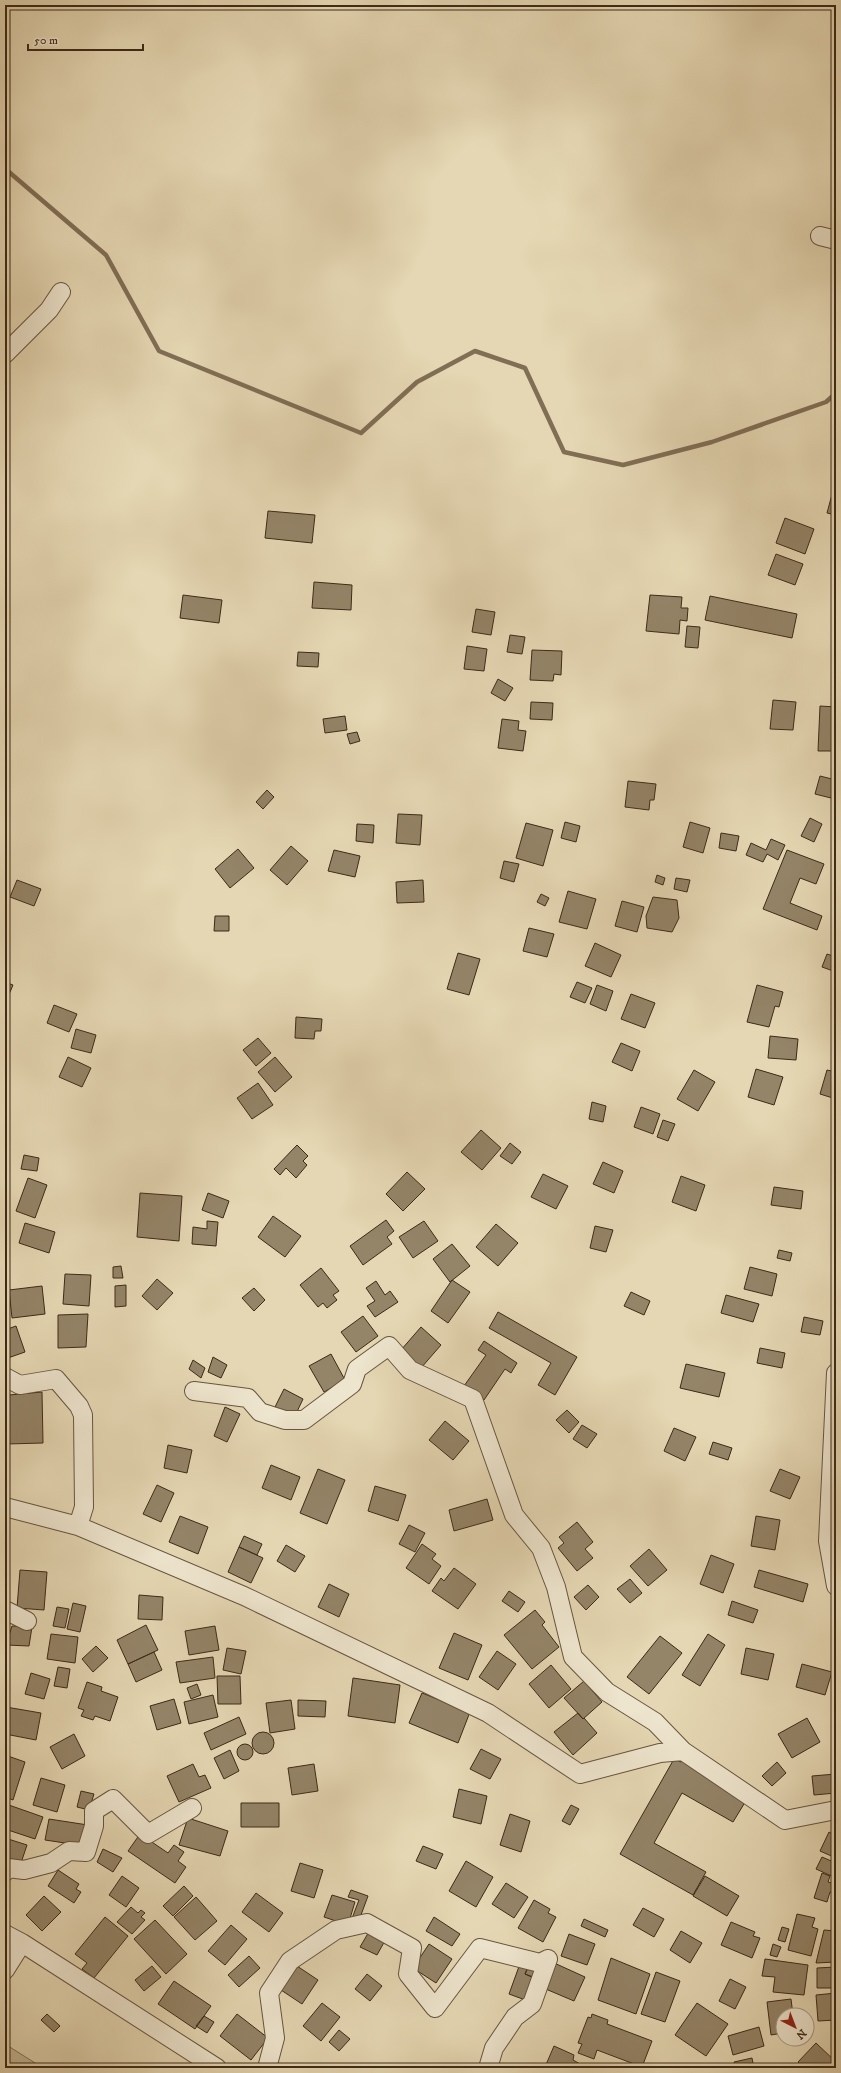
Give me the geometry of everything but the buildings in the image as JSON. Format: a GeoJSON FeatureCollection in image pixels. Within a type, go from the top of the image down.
{"type":"FeatureCollection","features":[{"type":"Feature","properties":{"kind":"street"},"geometry":{"type":"LineString","coordinates":[[5,354],[49,310],[60,292]]}},
{"type":"Feature","properties":{"kind":"street"},"geometry":{"type":"LineString","coordinates":[[194,1391],[248,1398],[260,1412],[285,1420],[304,1420],[352,1384],[358,1369],[389,1346],[410,1370],[473,1399],[514,1514],[541,1548],[553,1581],[573,1657],[607,1692],[655,1722],[683,1750],[785,1820],[836,1810]]}},
{"type":"Feature","properties":{"kind":"street"},"geometry":{"type":"LineString","coordinates":[[836,1373],[828,1541],[836,1586]]}},
{"type":"Feature","properties":{"kind":"street"},"geometry":{"type":"LineString","coordinates":[[5,1377],[20,1385],[56,1379],[79,1406],[83,1415],[84,1507],[78,1526]]}},
{"type":"Feature","properties":{"kind":"street"},"geometry":{"type":"LineString","coordinates":[[5,1507],[78,1526],[244,1596],[488,1712],[580,1774],[660,1753],[683,1750]]}},
{"type":"Feature","properties":{"kind":"street"},"geometry":{"type":"LineString","coordinates":[[5,1610],[28,1621]]}},
{"type":"Feature","properties":{"kind":"street"},"geometry":{"type":"LineString","coordinates":[[5,1872],[8,1868],[24,1870],[51,1863],[70,1851],[86,1852],[94,1826],[94,1811],[113,1799],[148,1834],[192,1808]]}},
{"type":"Feature","properties":{"kind":"street"},"geometry":{"type":"LineString","coordinates":[[267,2068],[275,2038],[269,1993],[290,1961],[336,1930],[367,1923],[412,1948],[408,1974],[435,2008],[480,1948],[540,1963],[548,1959],[532,2004],[515,2017],[494,2048],[488,2068]]}},
{"type":"Feature","properties":{"kind":"street"},"geometry":{"type":"LineString","coordinates":[[5,1934],[22,1943],[217,2068]]}},
{"type":"Feature","properties":{"kind":"street"},"geometry":{"type":"LineString","coordinates":[[5,1970],[22,1943]]}},
{"type":"Feature","properties":{"kind":"shaded area"},"geometry":{"type":"Polygon","coordinates":[[[5,2044],[43,2068],[5,2068],[5,2044]]]}},
{"type":"Feature","properties":{"kind":"waterway"},"geometry":{"type":"LineString","coordinates":[[5,171],[9,172],[106,255],[159,351],[361,433],[417,382],[475,351],[525,368],[564,452],[623,465],[712,442],[826,402],[836,393]]}}]}
